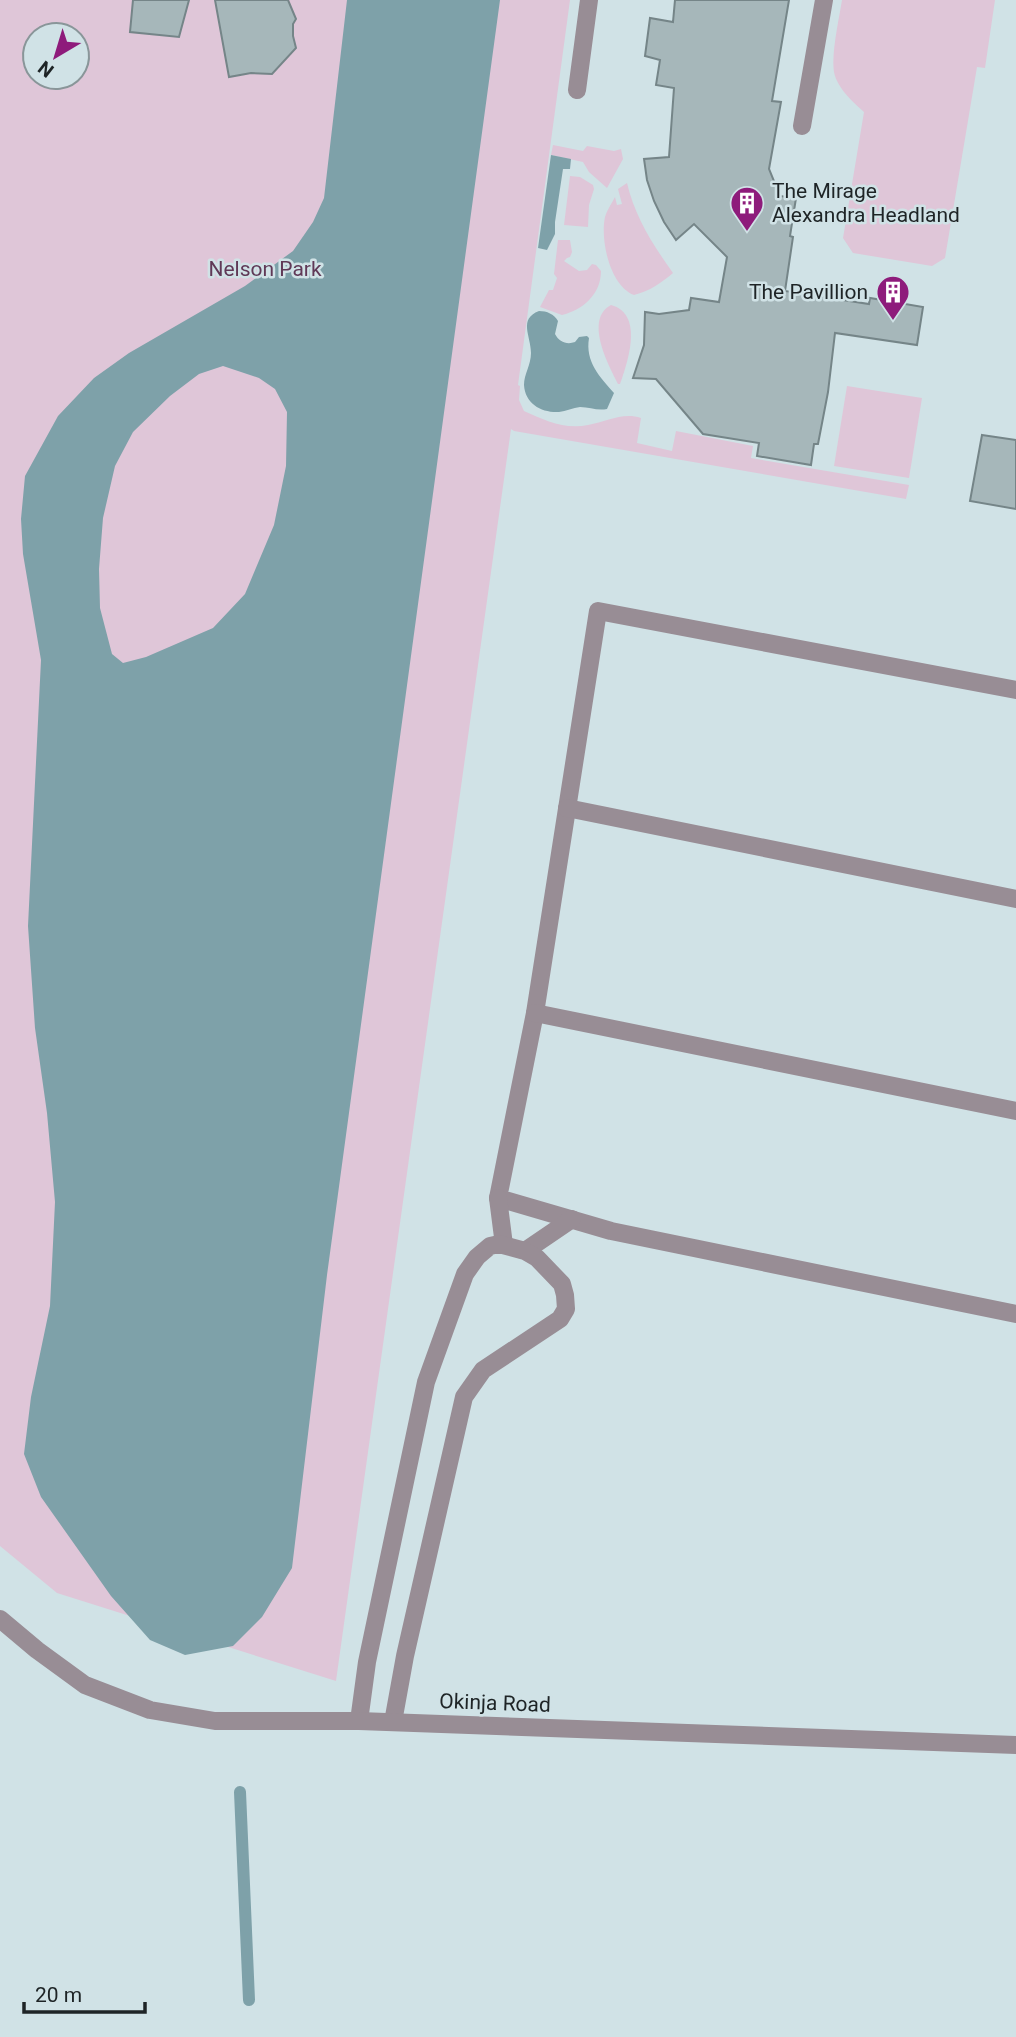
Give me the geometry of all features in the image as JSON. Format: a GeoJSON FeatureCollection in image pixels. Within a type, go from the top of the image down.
{"type":"FeatureCollection","features":[{"type":"Feature","properties":{"kind":"street"},"geometry":{"type":"LineString","coordinates":[[577,90],[589,0]]}},
{"type":"Feature","properties":{"kind":"street"},"geometry":{"type":"LineString","coordinates":[[802,126],[824,0]]}},
{"type":"Feature","properties":{"kind":"street"},"geometry":{"type":"LineString","coordinates":[[504,1245],[498,1198],[535,1013],[598,611],[1016,691]]}},
{"type":"Feature","properties":{"kind":"street"},"geometry":{"type":"LineString","coordinates":[[567,808],[1016,899]]}},
{"type":"Feature","properties":{"kind":"street"},"geometry":{"type":"LineString","coordinates":[[535,1013],[1016,1111]]}},
{"type":"Feature","properties":{"kind":"street"},"geometry":{"type":"LineString","coordinates":[[498,1198],[611,1231],[1016,1314]]}},
{"type":"Feature","properties":{"kind":"street"},"geometry":{"type":"LineString","coordinates":[[525,1251],[572,1219]]}},
{"type":"Feature","properties":{"kind":"street"},"geometry":{"type":"LineString","coordinates":[[359,1721],[367,1662],[426,1382],[465,1275],[477,1257],[490,1247],[504,1245],[525,1251],[537,1258],[562,1284],[566,1309],[560,1319],[483,1370],[464,1397],[405,1656],[393,1722]]}},
{"type":"Feature","properties":{"kind":"street","name":"Okinja Road"},"geometry":{"type":"LineString","coordinates":[[0,1619],[85,1685],[150,1710],[215,1721],[393,1722],[1016,1745]]}},
{"type":"Feature","properties":{"kind":"green space","name":"Nelson Park"},"geometry":{"type":"Polygon","coordinates":[[[0,0],[570,0],[518,385],[519,400],[524,411],[547,421],[571,426],[634,416],[641,418],[637,443],[672,451],[676,431],[753,446],[751,458],[909,485],[906,499],[511,429],[336,1681],[57,1593],[0,1546],[0,0]]]}},
{"type":"Feature","properties":{"kind":"green space"},"geometry":{"type":"Polygon","coordinates":[[[842,0],[995,0],[985,68],[977,67],[945,258],[932,266],[853,253],[843,238],[864,112],[842,89],[834,72],[834,46],[842,0]]]}},
{"type":"Feature","properties":{"kind":"green space"},"geometry":{"type":"Polygon","coordinates":[[[553,145],[583,151],[587,146],[614,151],[621,149],[623,159],[607,188],[589,172],[583,162],[551,155],[553,145]]]}},
{"type":"Feature","properties":{"kind":"green space"},"geometry":{"type":"Polygon","coordinates":[[[570,176],[580,177],[593,185],[588,227],[564,225],[570,176]]]}},
{"type":"Feature","properties":{"kind":"green space"},"geometry":{"type":"Polygon","coordinates":[[[627,183],[646,230],[673,273],[655,286],[634,295],[626,290],[613,272],[604,238],[606,214],[615,197],[617,205],[622,204],[618,189],[627,183]]]}},
{"type":"Feature","properties":{"kind":"green space"},"geometry":{"type":"Polygon","coordinates":[[[558,240],[570,240],[572,252],[564,261],[579,271],[587,270],[592,264],[601,271],[598,287],[589,300],[570,313],[562,315],[540,307],[549,290],[553,290],[557,278],[554,274],[558,240]]]}},
{"type":"Feature","properties":{"kind":"green space"},"geometry":{"type":"Polygon","coordinates":[[[611,305],[621,310],[630,328],[627,363],[620,384],[604,354],[599,331],[603,312],[611,305]]]}},
{"type":"Feature","properties":{"kind":"green space"},"geometry":{"type":"Polygon","coordinates":[[[847,386],[922,398],[909,478],[834,466],[847,386]]]}},
{"type":"Feature","properties":{"kind":"water"},"geometry":{"type":"Polygon","coordinates":[[[347,0],[500,0],[327,1275],[292,1568],[262,1617],[233,1646],[185,1655],[150,1640],[111,1596],[41,1497],[24,1454],[31,1397],[50,1306],[55,1202],[47,1113],[35,1028],[28,926],[41,660],[23,554],[21,519],[25,476],[58,416],[94,378],[129,353],[245,286],[293,251],[313,222],[324,198],[347,0]],[[223,366],[199,374],[170,396],[133,432],[115,466],[103,518],[99,569],[100,608],[112,654],[123,663],[146,657],[213,628],[245,594],[274,525],[286,466],[287,412],[275,389],[259,378],[223,366]]]}},
{"type":"Feature","properties":{"kind":"water"},"geometry":{"type":"Polygon","coordinates":[[[551,155],[571,159],[570,169],[563,169],[555,234],[547,250],[538,248],[551,155]]]}},
{"type":"Feature","properties":{"kind":"water"},"geometry":{"type":"Polygon","coordinates":[[[539,311],[550,313],[558,321],[555,334],[561,341],[572,343],[579,337],[589,338],[591,362],[614,393],[607,409],[580,407],[553,412],[541,409],[531,402],[524,385],[531,353],[527,323],[533,314],[539,311]]]}},
{"type":"Feature","properties":{"kind":"building"},"geometry":{"type":"Polygon","coordinates":[[[133,0],[189,0],[179,37],[130,32],[133,0]]]}},
{"type":"Feature","properties":{"kind":"building"},"geometry":{"type":"Polygon","coordinates":[[[215,0],[288,0],[296,19],[293,36],[296,48],[272,74],[251,73],[229,77],[215,0]]]}},
{"type":"Feature","properties":{"kind":"building","name":"The Mirage Alexandra Headland"},"geometry":{"type":"Polygon","coordinates":[[[675,0],[789,0],[772,101],[781,102],[769,169],[780,196],[796,198],[785,291],[869,304],[870,298],[923,307],[917,345],[835,333],[828,392],[811,465],[757,456],[759,443],[703,434],[656,379],[633,378],[644,345],[645,312],[659,314],[689,310],[691,298],[719,302],[727,257],[694,224],[676,240],[664,222],[647,180],[644,159],[669,157],[674,88],[656,85],[660,60],[645,56],[650,18],[673,22],[675,0]]]}},
{"type":"Feature","properties":{"kind":"building"},"geometry":{"type":"Polygon","coordinates":[[[982,435],[1016,440],[1016,509],[970,501],[982,435]]]}},
{"type":"Feature","properties":{"kind":"waterway"},"geometry":{"type":"LineString","coordinates":[[240,1792],[249,2000]]}},
{"type":"Feature","properties":{"kind":"place","name":"The Mirage Alexandra Headland"},"geometry":{"type":"Point","coordinates":[747,233]}},
{"type":"Feature","properties":{"kind":"place","name":"The Pavillion"},"geometry":{"type":"Point","coordinates":[893,322]}}]}
